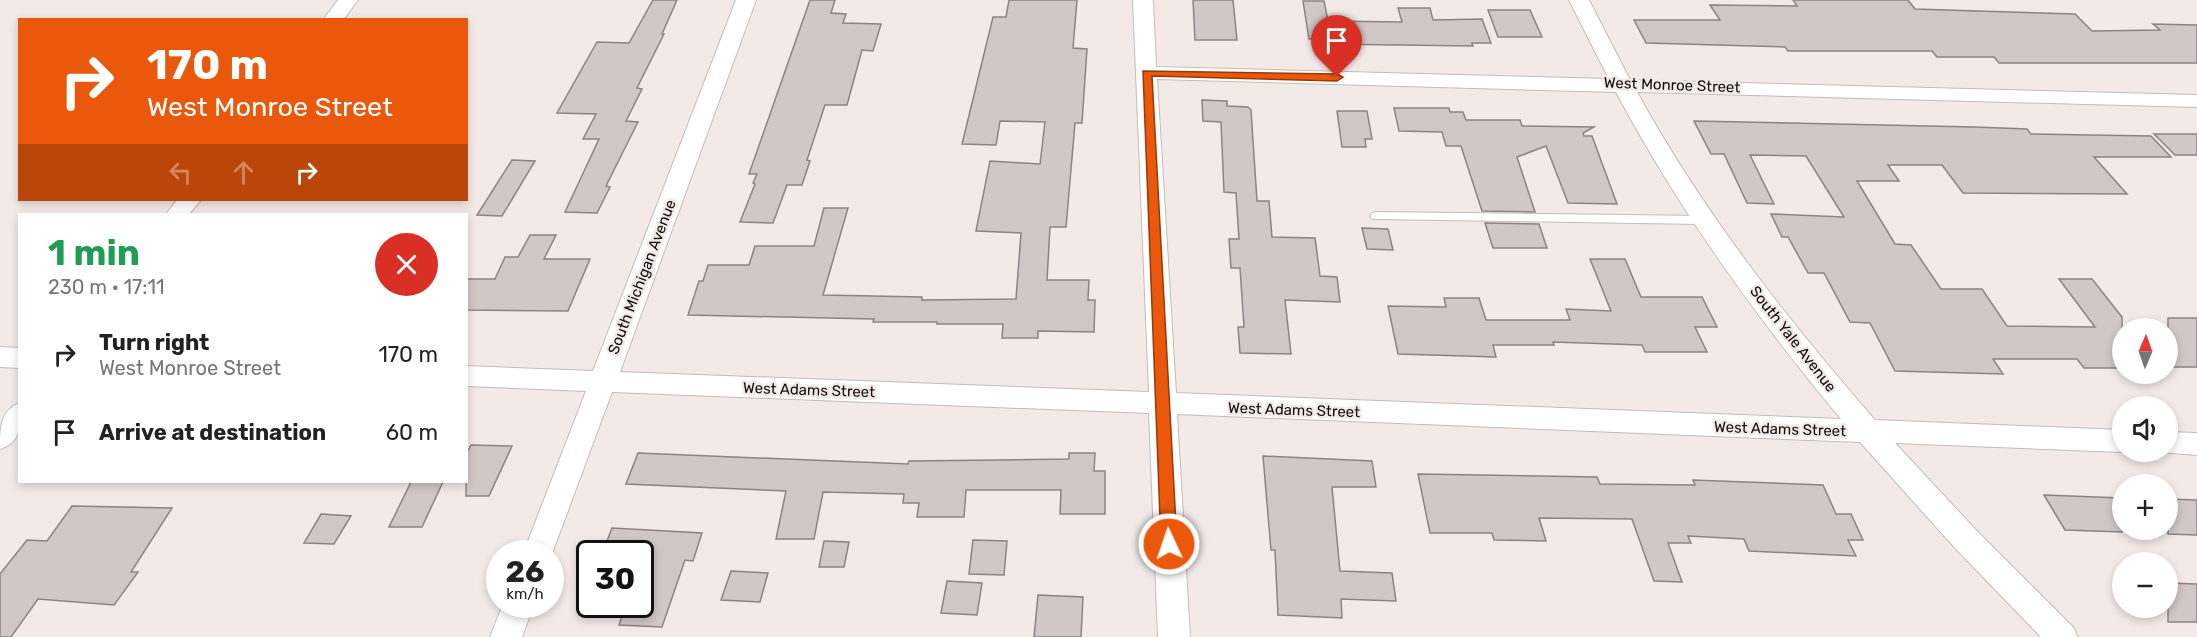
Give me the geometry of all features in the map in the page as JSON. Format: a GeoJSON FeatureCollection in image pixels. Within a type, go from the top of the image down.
{"type":"FeatureCollection","features":[{"type":"Feature","properties":{"kind":"street"},"geometry":{"type":"LineString","coordinates":[[334,18],[348,0]]}},
{"type":"Feature","properties":{"kind":"street","name":"South Michigan Avenue"},"geometry":{"type":"LineString","coordinates":[[543,540],[746,0]]}},
{"type":"Feature","properties":{"kind":"street"},"geometry":{"type":"LineString","coordinates":[[1143,0],[1174,637]]}},
{"type":"Feature","properties":{"kind":"street","name":"South Yale Avenue"},"geometry":{"type":"LineString","coordinates":[[1579,0],[1623,84],[1703,220],[1769,311],[1871,433],[1986,560],[2062,637]]}},
{"type":"Feature","properties":{"kind":"street","name":"West Monroe Street"},"geometry":{"type":"LineString","coordinates":[[1147,73],[2197,101]]}},
{"type":"Feature","properties":{"kind":"street"},"geometry":{"type":"LineString","coordinates":[[178,213],[188,201]]}},
{"type":"Feature","properties":{"kind":"street"},"geometry":{"type":"LineString","coordinates":[[0,357],[18,358]]}},
{"type":"Feature","properties":{"kind":"street","name":"West Adams Street"},"geometry":{"type":"LineString","coordinates":[[468,376],[2112,441]]}},
{"type":"Feature","properties":{"kind":"street"},"geometry":{"type":"LineString","coordinates":[[0,438],[18,416]]}},
{"type":"Feature","properties":{"kind":"street"},"geometry":{"type":"LineString","coordinates":[[2178,443],[2197,444]]}},
{"type":"Feature","properties":{"kind":"street"},"geometry":{"type":"LineString","coordinates":[[506,637],[513,618]]}},
{"type":"Feature","properties":{"kind":"lane"},"geometry":{"type":"LineString","coordinates":[[1376,216],[1703,220]]}},
{"type":"Feature","properties":{"kind":"building"},"geometry":{"type":"Polygon","coordinates":[[[653,0],[677,0],[662,34],[664,34],[637,88],[642,89],[626,121],[638,122],[606,186],[610,187],[597,213],[565,212],[599,139],[583,139],[596,114],[557,113],[597,42],[629,43],[653,0]]]}},
{"type":"Feature","properties":{"kind":"building"},"geometry":{"type":"Polygon","coordinates":[[[810,0],[835,0],[831,13],[846,14],[843,23],[881,24],[873,51],[862,50],[847,105],[825,105],[807,160],[810,161],[802,185],[787,185],[773,223],[740,222],[757,174],[749,174],[810,0]]]}},
{"type":"Feature","properties":{"kind":"building"},"geometry":{"type":"Polygon","coordinates":[[[1009,0],[1077,0],[1073,48],[1087,49],[1082,123],[1075,123],[1066,227],[1050,227],[1047,280],[1089,280],[1088,300],[1095,300],[1094,332],[1038,331],[1038,338],[1002,338],[1003,324],[937,324],[937,322],[873,322],[874,319],[688,315],[699,281],[703,281],[708,265],[749,265],[755,246],[814,246],[824,208],[848,208],[823,295],[922,297],[922,300],[1016,299],[1021,233],[976,231],[990,161],[1040,164],[1045,122],[1000,121],[996,145],[962,144],[993,17],[1006,17],[1009,0]]]}},
{"type":"Feature","properties":{"kind":"building"},"geometry":{"type":"Polygon","coordinates":[[[1193,0],[1233,0],[1237,40],[1195,40],[1193,0]]]}},
{"type":"Feature","properties":{"kind":"building"},"geometry":{"type":"Polygon","coordinates":[[[1793,0],[1908,0],[1915,9],[2075,14],[2092,31],[2160,30],[2153,24],[2197,25],[2197,63],[1999,63],[1994,57],[1937,57],[1932,51],[1788,51],[1785,47],[1646,43],[1634,20],[1720,20],[1710,5],[1797,6],[1793,0]]]}},
{"type":"Feature","properties":{"kind":"building"},"geometry":{"type":"Polygon","coordinates":[[[1303,1],[1324,1],[1328,21],[1402,22],[1398,8],[1430,8],[1433,20],[1482,19],[1491,43],[1472,43],[1473,46],[1324,44],[1323,39],[1309,39],[1303,1]]]}},
{"type":"Feature","properties":{"kind":"building"},"geometry":{"type":"Polygon","coordinates":[[[1488,10],[1530,10],[1542,37],[1498,37],[1488,10]]]}},
{"type":"Feature","properties":{"kind":"building"},"geometry":{"type":"Polygon","coordinates":[[[1202,100],[1227,101],[1227,106],[1248,107],[1251,110],[1257,201],[1269,201],[1272,237],[1315,238],[1320,276],[1337,277],[1340,302],[1285,300],[1291,354],[1240,353],[1238,327],[1244,327],[1240,268],[1231,268],[1229,239],[1239,239],[1236,193],[1224,192],[1221,122],[1203,121],[1202,100]]]}},
{"type":"Feature","properties":{"kind":"building"},"geometry":{"type":"Polygon","coordinates":[[[1394,108],[1449,108],[1450,112],[1463,112],[1466,120],[1520,120],[1522,126],[1594,127],[1583,133],[1584,136],[1592,136],[1617,204],[1568,203],[1546,146],[1517,157],[1535,212],[1482,211],[1461,146],[1446,146],[1442,132],[1399,131],[1394,108]]]}},
{"type":"Feature","properties":{"kind":"building"},"geometry":{"type":"Polygon","coordinates":[[[1337,111],[1367,111],[1372,139],[1365,139],[1366,147],[1342,147],[1337,111]]]}},
{"type":"Feature","properties":{"kind":"building"},"geometry":{"type":"Polygon","coordinates":[[[1694,121],[1974,127],[2027,129],[2031,134],[2151,136],[2171,157],[2094,157],[2127,194],[1963,193],[1942,165],[1888,165],[1899,181],[1857,181],[1895,244],[1911,245],[1941,289],[1982,289],[2007,326],[2095,327],[2059,279],[2092,279],[2122,317],[2112,318],[2112,368],[2084,368],[2077,359],[1993,359],[2003,374],[1895,371],[1870,323],[1850,322],[1824,273],[1808,273],[1788,237],[1782,237],[1771,214],[1844,217],[1806,156],[1750,155],[1774,204],[1747,203],[1724,154],[1711,154],[1694,121]]]}},
{"type":"Feature","properties":{"kind":"building"},"geometry":{"type":"Polygon","coordinates":[[[2154,134],[2197,134],[2197,155],[2175,155],[2154,134]]]}},
{"type":"Feature","properties":{"kind":"building"},"geometry":{"type":"Polygon","coordinates":[[[512,160],[535,161],[502,216],[477,215],[512,160]]]}},
{"type":"Feature","properties":{"kind":"building"},"geometry":{"type":"Polygon","coordinates":[[[1485,223],[1539,224],[1547,248],[1493,248],[1485,223]]]}},
{"type":"Feature","properties":{"kind":"building"},"geometry":{"type":"Polygon","coordinates":[[[1362,228],[1388,229],[1393,250],[1367,249],[1362,228]]]}},
{"type":"Feature","properties":{"kind":"building"},"geometry":{"type":"Polygon","coordinates":[[[530,235],[556,235],[544,259],[590,259],[568,311],[468,310],[468,279],[495,279],[505,257],[518,257],[530,235]]]}},
{"type":"Feature","properties":{"kind":"building"},"geometry":{"type":"Polygon","coordinates":[[[1590,259],[1625,259],[1641,297],[1702,297],[1717,327],[1695,327],[1707,352],[1645,352],[1642,345],[1553,342],[1554,345],[1493,345],[1496,357],[1398,354],[1388,306],[1446,307],[1444,298],[1479,298],[1486,320],[1570,320],[1566,309],[1611,311],[1590,259]]]}},
{"type":"Feature","properties":{"kind":"building"},"geometry":{"type":"Polygon","coordinates":[[[2178,318],[2197,318],[2197,367],[2178,367],[2178,318]]]}},
{"type":"Feature","properties":{"kind":"building"},"geometry":{"type":"Polygon","coordinates":[[[471,445],[512,446],[489,496],[466,496],[468,450],[471,445]]]}},
{"type":"Feature","properties":{"kind":"building"},"geometry":{"type":"Polygon","coordinates":[[[638,453],[908,464],[909,461],[1069,459],[1069,453],[1095,453],[1094,471],[1105,471],[1105,514],[1060,514],[1061,490],[966,490],[964,517],[917,517],[919,503],[903,503],[904,494],[823,492],[814,539],[776,539],[786,491],[626,484],[638,453]]]}},
{"type":"Feature","properties":{"kind":"building"},"geometry":{"type":"Polygon","coordinates":[[[1263,456],[1372,461],[1376,487],[1332,487],[1340,571],[1392,573],[1396,601],[1341,599],[1342,618],[1278,615],[1275,550],[1271,550],[1263,456]]]}},
{"type":"Feature","properties":{"kind":"building"},"geometry":{"type":"Polygon","coordinates":[[[1418,474],[1597,477],[1600,484],[1695,485],[1693,480],[1823,485],[1836,514],[1851,514],[1863,540],[1848,540],[1856,556],[1749,551],[1744,539],[1688,536],[1691,543],[1668,543],[1682,582],[1654,581],[1632,519],[1539,518],[1546,541],[1494,540],[1492,533],[1430,533],[1418,474]]]}},
{"type":"Feature","properties":{"kind":"building"},"geometry":{"type":"Polygon","coordinates":[[[411,483],[443,483],[422,527],[389,527],[411,483]]]}},
{"type":"Feature","properties":{"kind":"building"},"geometry":{"type":"Polygon","coordinates":[[[2044,495],[2112,498],[2112,532],[2065,530],[2044,495]]]}},
{"type":"Feature","properties":{"kind":"building"},"geometry":{"type":"Polygon","coordinates":[[[2178,499],[2197,500],[2197,535],[2178,534],[2178,499]]]}},
{"type":"Feature","properties":{"kind":"building"},"geometry":{"type":"Polygon","coordinates":[[[72,506],[172,508],[131,572],[138,572],[114,605],[38,599],[11,637],[0,637],[0,574],[27,540],[47,541],[72,506]]]}},
{"type":"Feature","properties":{"kind":"building"},"geometry":{"type":"Polygon","coordinates":[[[321,514],[351,516],[334,544],[304,543],[321,514]]]}},
{"type":"Feature","properties":{"kind":"building"},"geometry":{"type":"Polygon","coordinates":[[[612,528],[702,533],[693,561],[685,560],[662,627],[619,625],[621,618],[654,618],[654,540],[607,540],[612,528]]]}},
{"type":"Feature","properties":{"kind":"building"},"geometry":{"type":"Polygon","coordinates":[[[973,540],[1007,541],[1004,575],[969,574],[973,540]]]}},
{"type":"Feature","properties":{"kind":"building"},"geometry":{"type":"Polygon","coordinates":[[[824,541],[849,542],[844,567],[819,567],[824,541]]]}},
{"type":"Feature","properties":{"kind":"building"},"geometry":{"type":"Polygon","coordinates":[[[731,571],[768,573],[760,602],[721,600],[731,571]]]}},
{"type":"Feature","properties":{"kind":"building"},"geometry":{"type":"Polygon","coordinates":[[[947,581],[982,583],[977,615],[941,613],[947,581]]]}},
{"type":"Feature","properties":{"kind":"building"},"geometry":{"type":"Polygon","coordinates":[[[2178,583],[2197,584],[2197,622],[2168,622],[2168,618],[2178,618],[2178,583]]]}},
{"type":"Feature","properties":{"kind":"building"},"geometry":{"type":"Polygon","coordinates":[[[1038,595],[1083,597],[1081,637],[1034,637],[1038,595]]]}},
{"type":"Feature","properties":{"kind":"route"},"geometry":{"type":"LineString","coordinates":[[1169,544],[1147,73],[1337,77]]}}]}
